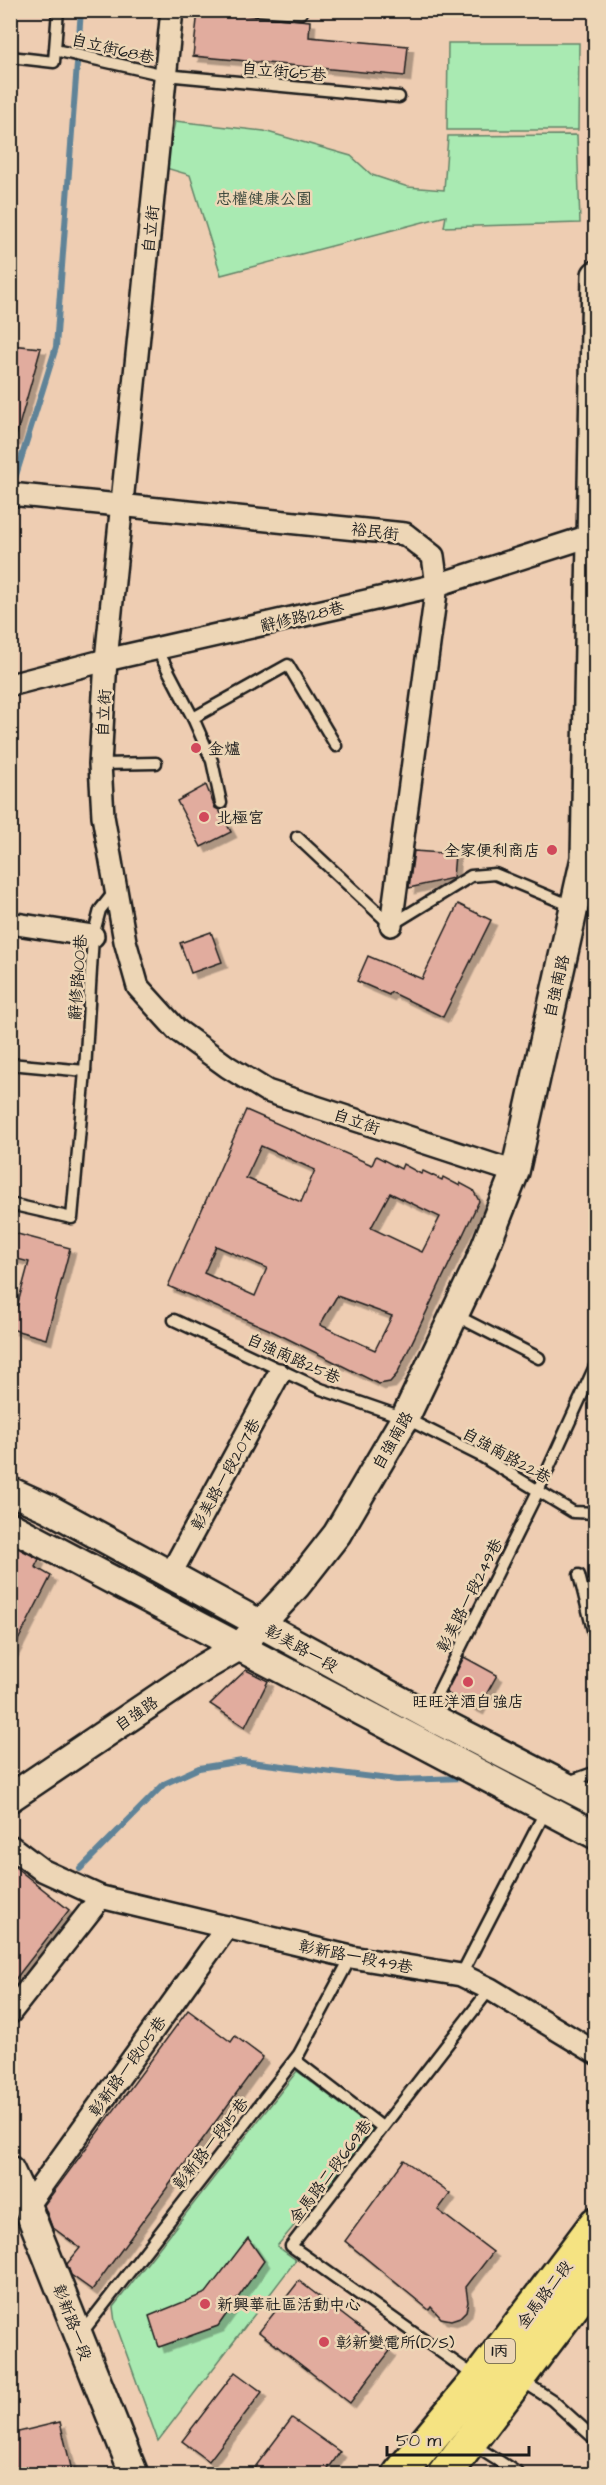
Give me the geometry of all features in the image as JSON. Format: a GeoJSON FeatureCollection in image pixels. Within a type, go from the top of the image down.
{"type":"FeatureCollection","features":[{"type":"Feature","properties":{"kind":"main road","name":"金馬路二段"},"geometry":{"type":"LineString","coordinates":[[400,2475],[479,2379],[596,2224]]}},
{"type":"Feature","properties":{"kind":"main road","name":"金馬路二段"},"geometry":{"type":"LineString","coordinates":[[445,2475],[596,2275]]}},
{"type":"Feature","properties":{"kind":"street","name":"自立街"},"geometry":{"type":"LineString","coordinates":[[172,10],[106,660],[100,764],[102,816],[125,941],[138,987],[177,1030],[228,1067],[267,1091],[515,1172]]}},
{"type":"Feature","properties":{"kind":"street","name":"自強南路"},"geometry":{"type":"LineString","coordinates":[[259,1624],[297,1585],[337,1534],[405,1418],[479,1263],[515,1172],[590,856],[596,275]]}},
{"type":"Feature","properties":{"kind":"street","name":"裕民街"},"geometry":{"type":"LineString","coordinates":[[10,494],[405,534],[433,556],[437,585],[392,925]]}},
{"type":"Feature","properties":{"kind":"street","name":"辭修路128巷"},"geometry":{"type":"LineString","coordinates":[[10,685],[106,660],[437,585],[593,535]]}},
{"type":"Feature","properties":{"kind":"street"},"geometry":{"type":"LineString","coordinates":[[10,923],[93,936]]}},
{"type":"Feature","properties":{"kind":"street","name":"彰美路一段207巷"},"geometry":{"type":"LineString","coordinates":[[170,1575],[279,1374]]}},
{"type":"Feature","properties":{"kind":"street","name":"彰美路一段"},"geometry":{"type":"LineString","coordinates":[[10,1491],[48,1508],[427,1715],[596,1802]]}},
{"type":"Feature","properties":{"kind":"street","name":"彰美路一段"},"geometry":{"type":"LineString","coordinates":[[10,1526],[596,1834]]}},
{"type":"Feature","properties":{"kind":"street","name":"自強路"},"geometry":{"type":"LineString","coordinates":[[10,1798],[204,1667],[240,1646],[259,1624]]}},
{"type":"Feature","properties":{"kind":"street"},"geometry":{"type":"LineString","coordinates":[[10,1846],[42,1870],[101,1897],[10,2013]]}},
{"type":"Feature","properties":{"kind":"street","name":"彰新路一段49巷"},"geometry":{"type":"LineString","coordinates":[[101,1897],[351,1957],[461,1975],[490,1989],[596,2053]]}},
{"type":"Feature","properties":{"kind":"street","name":"彰新路一段105巷"},"geometry":{"type":"LineString","coordinates":[[27,2206],[226,1927]]}},
{"type":"Feature","properties":{"kind":"street","name":"彰新路一段"},"geometry":{"type":"LineString","coordinates":[[10,2170],[27,2206],[134,2475]]}},
{"type":"Feature","properties":{"kind":"lane","name":"自立街68巷"},"geometry":{"type":"LineString","coordinates":[[10,57],[54,62],[58,10]]}},
{"type":"Feature","properties":{"kind":"lane"},"geometry":{"type":"LineString","coordinates":[[257,10],[301,13],[303,10]]}},
{"type":"Feature","properties":{"kind":"lane","name":"自立街68巷"},"geometry":{"type":"LineString","coordinates":[[55,50],[165,75]]}},
{"type":"Feature","properties":{"kind":"lane","name":"自立街65巷"},"geometry":{"type":"LineString","coordinates":[[165,75],[399,96]]}},
{"type":"Feature","properties":{"kind":"lane"},"geometry":{"type":"LineString","coordinates":[[157,649],[193,717],[212,761],[221,803]]}},
{"type":"Feature","properties":{"kind":"lane"},"geometry":{"type":"LineString","coordinates":[[193,717],[288,665],[336,746]]}},
{"type":"Feature","properties":{"kind":"lane"},"geometry":{"type":"LineString","coordinates":[[100,764],[156,763]]}},
{"type":"Feature","properties":{"kind":"lane"},"geometry":{"type":"LineString","coordinates":[[297,837],[392,925],[471,876],[495,874],[582,896]]}},
{"type":"Feature","properties":{"kind":"lane","name":"辭修路100巷"},"geometry":{"type":"LineString","coordinates":[[10,1204],[72,1218],[86,1071],[93,936],[100,910],[115,891]]}},
{"type":"Feature","properties":{"kind":"lane"},"geometry":{"type":"LineString","coordinates":[[10,1064],[86,1071]]}},
{"type":"Feature","properties":{"kind":"lane"},"geometry":{"type":"LineString","coordinates":[[455,1315],[539,1358]]}},
{"type":"Feature","properties":{"kind":"lane","name":"自強南路25巷"},"geometry":{"type":"LineString","coordinates":[[174,1320],[321,1389],[405,1418]]}},
{"type":"Feature","properties":{"kind":"lane","name":"彰美路一段249巷"},"geometry":{"type":"LineString","coordinates":[[427,1715],[539,1489],[596,1364]]}},
{"type":"Feature","properties":{"kind":"lane","name":"自強南路22巷"},"geometry":{"type":"LineString","coordinates":[[405,1418],[481,1456],[539,1489],[573,1512],[596,1513]]}},
{"type":"Feature","properties":{"kind":"lane"},"geometry":{"type":"LineString","coordinates":[[579,1575],[596,1642]]}},
{"type":"Feature","properties":{"kind":"lane"},"geometry":{"type":"LineString","coordinates":[[562,1784],[596,1772]]}},
{"type":"Feature","properties":{"kind":"lane"},"geometry":{"type":"LineString","coordinates":[[461,1975],[546,1809]]}},
{"type":"Feature","properties":{"kind":"lane","name":"彰新路一段115巷"},"geometry":{"type":"LineString","coordinates":[[78,2337],[295,2060],[351,1957]]}},
{"type":"Feature","properties":{"kind":"lane","name":"金馬路二段669巷"},"geometry":{"type":"LineString","coordinates":[[479,2379],[291,2246],[490,1989]]}},
{"type":"Feature","properties":{"kind":"lane"},"geometry":{"type":"LineString","coordinates":[[295,2060],[382,2127]]}},
{"type":"Feature","properties":{"kind":"lane"},"geometry":{"type":"LineString","coordinates":[[518,2378],[552,2400],[596,2440]]}},
{"type":"Feature","properties":{"kind":"lane"},"geometry":{"type":"LineString","coordinates":[[470,2442],[519,2475]]}},
{"type":"Feature","properties":{"kind":"green space"},"geometry":{"type":"Polygon","coordinates":[[[448,43],[579,43],[578,130],[447,130],[448,43]]]}},
{"type":"Feature","properties":{"kind":"green space","name":"忠權健康公園"},"geometry":{"type":"Polygon","coordinates":[[[175,121],[264,131],[351,156],[372,175],[408,187],[444,190],[448,136],[577,135],[580,223],[444,227],[446,216],[221,275],[190,175],[166,168],[175,121]]]}},
{"type":"Feature","properties":{"kind":"green space"},"geometry":{"type":"Polygon","coordinates":[[[297,2071],[374,2130],[277,2246],[296,2260],[158,2441],[115,2322],[113,2307],[297,2071]]]}},
{"type":"Feature","properties":{"kind":"building"},"geometry":{"type":"Polygon","coordinates":[[[198,11],[310,21],[309,37],[408,46],[405,76],[193,56],[198,11]]]}},
{"type":"Feature","properties":{"kind":"building"},"geometry":{"type":"Polygon","coordinates":[[[10,345],[41,348],[15,440],[10,440],[10,345]]]}},
{"type":"Feature","properties":{"kind":"building","name":"北極宮"},"geometry":{"type":"Polygon","coordinates":[[[206,785],[215,808],[219,810],[231,832],[201,847],[177,801],[206,785]]]}},
{"type":"Feature","properties":{"kind":"building"},"geometry":{"type":"Polygon","coordinates":[[[414,851],[455,854],[453,878],[409,888],[414,851]]]}},
{"type":"Feature","properties":{"kind":"building"},"geometry":{"type":"Polygon","coordinates":[[[458,904],[491,920],[443,1017],[391,992],[389,995],[357,981],[368,956],[422,979],[458,904]]]}},
{"type":"Feature","properties":{"kind":"building"},"geometry":{"type":"Polygon","coordinates":[[[211,932],[222,962],[191,973],[180,943],[211,932]]]}},
{"type":"Feature","properties":{"kind":"building"},"geometry":{"type":"Polygon","coordinates":[[[246,1110],[372,1165],[376,1156],[401,1169],[403,1164],[421,1174],[423,1171],[442,1180],[443,1177],[460,1186],[460,1183],[473,1190],[479,1201],[397,1374],[390,1382],[379,1384],[268,1329],[168,1286],[246,1110]],[[261,1146],[246,1178],[301,1202],[315,1170],[261,1146]],[[390,1193],[371,1228],[422,1252],[440,1217],[390,1193]],[[216,1246],[204,1273],[255,1296],[267,1268],[216,1246]],[[337,1296],[320,1325],[375,1350],[392,1316],[337,1296]]]}},
{"type":"Feature","properties":{"kind":"building"},"geometry":{"type":"Polygon","coordinates":[[[10,1232],[70,1248],[46,1339],[11,1329],[29,1262],[10,1257],[10,1232]]]}},
{"type":"Feature","properties":{"kind":"building"},"geometry":{"type":"Polygon","coordinates":[[[10,1544],[39,1559],[35,1567],[51,1576],[10,1656],[10,1544]]]}},
{"type":"Feature","properties":{"kind":"building","name":"旺旺洋酒自強店"},"geometry":{"type":"Polygon","coordinates":[[[464,1657],[497,1675],[478,1709],[446,1693],[464,1657]]]}},
{"type":"Feature","properties":{"kind":"building"},"geometry":{"type":"Polygon","coordinates":[[[246,1670],[268,1681],[245,1727],[210,1704],[246,1670]]]}},
{"type":"Feature","properties":{"kind":"building"},"geometry":{"type":"Polygon","coordinates":[[[10,1863],[69,1910],[10,1986],[10,1863]]]}},
{"type":"Feature","properties":{"kind":"building"},"geometry":{"type":"Polygon","coordinates":[[[188,2010],[231,2042],[235,2036],[263,2057],[92,2290],[71,2275],[67,2264],[80,2248],[52,2227],[44,2205],[188,2010]]]}},
{"type":"Feature","properties":{"kind":"building"},"geometry":{"type":"Polygon","coordinates":[[[404,2160],[450,2194],[438,2210],[493,2252],[466,2287],[468,2302],[466,2311],[460,2317],[451,2320],[441,2318],[431,2307],[429,2310],[345,2241],[404,2160]]]}},
{"type":"Feature","properties":{"kind":"building","name":"新興華社區活動中心"},"geometry":{"type":"Polygon","coordinates":[[[248,2238],[264,2261],[218,2326],[159,2347],[149,2316],[206,2293],[248,2238]]]}},
{"type":"Feature","properties":{"kind":"building","name":"彰新變電所(D/S)"},"geometry":{"type":"Polygon","coordinates":[[[299,2281],[390,2351],[350,2403],[259,2332],[299,2281]]]}},
{"type":"Feature","properties":{"kind":"building"},"geometry":{"type":"Polygon","coordinates":[[[235,2372],[262,2392],[209,2461],[182,2441],[235,2372]]]}},
{"type":"Feature","properties":{"kind":"building"},"geometry":{"type":"Polygon","coordinates":[[[292,2418],[340,2452],[324,2475],[249,2475],[292,2418]]]}},
{"type":"Feature","properties":{"kind":"building"},"geometry":{"type":"Polygon","coordinates":[[[60,2422],[73,2475],[10,2475],[10,2434],[60,2422]]]}},
{"type":"Feature","properties":{"kind":"waterway"},"geometry":{"type":"LineString","coordinates":[[11,491],[56,347],[81,10]]}},
{"type":"Feature","properties":{"kind":"waterway"},"geometry":{"type":"LineString","coordinates":[[80,1869],[164,1784],[199,1768],[242,1761],[397,1780],[465,1778]]}},
{"type":"Feature","properties":{"kind":"place","name":"金爐"},"geometry":{"type":"Point","coordinates":[196,748]}},
{"type":"Feature","properties":{"kind":"place","name":"北極宮"},"geometry":{"type":"Point","coordinates":[204,817]}},
{"type":"Feature","properties":{"kind":"place","name":"全家便利商店"},"geometry":{"type":"Point","coordinates":[552,850]}},
{"type":"Feature","properties":{"kind":"place","name":"旺旺洋酒自強店"},"geometry":{"type":"Point","coordinates":[468,1682]}},
{"type":"Feature","properties":{"kind":"place","name":"新興華社區活動中心"},"geometry":{"type":"Point","coordinates":[205,2304]}},
{"type":"Feature","properties":{"kind":"place","name":"彰新變電所(D/S)"},"geometry":{"type":"Point","coordinates":[324,2342]}}]}
